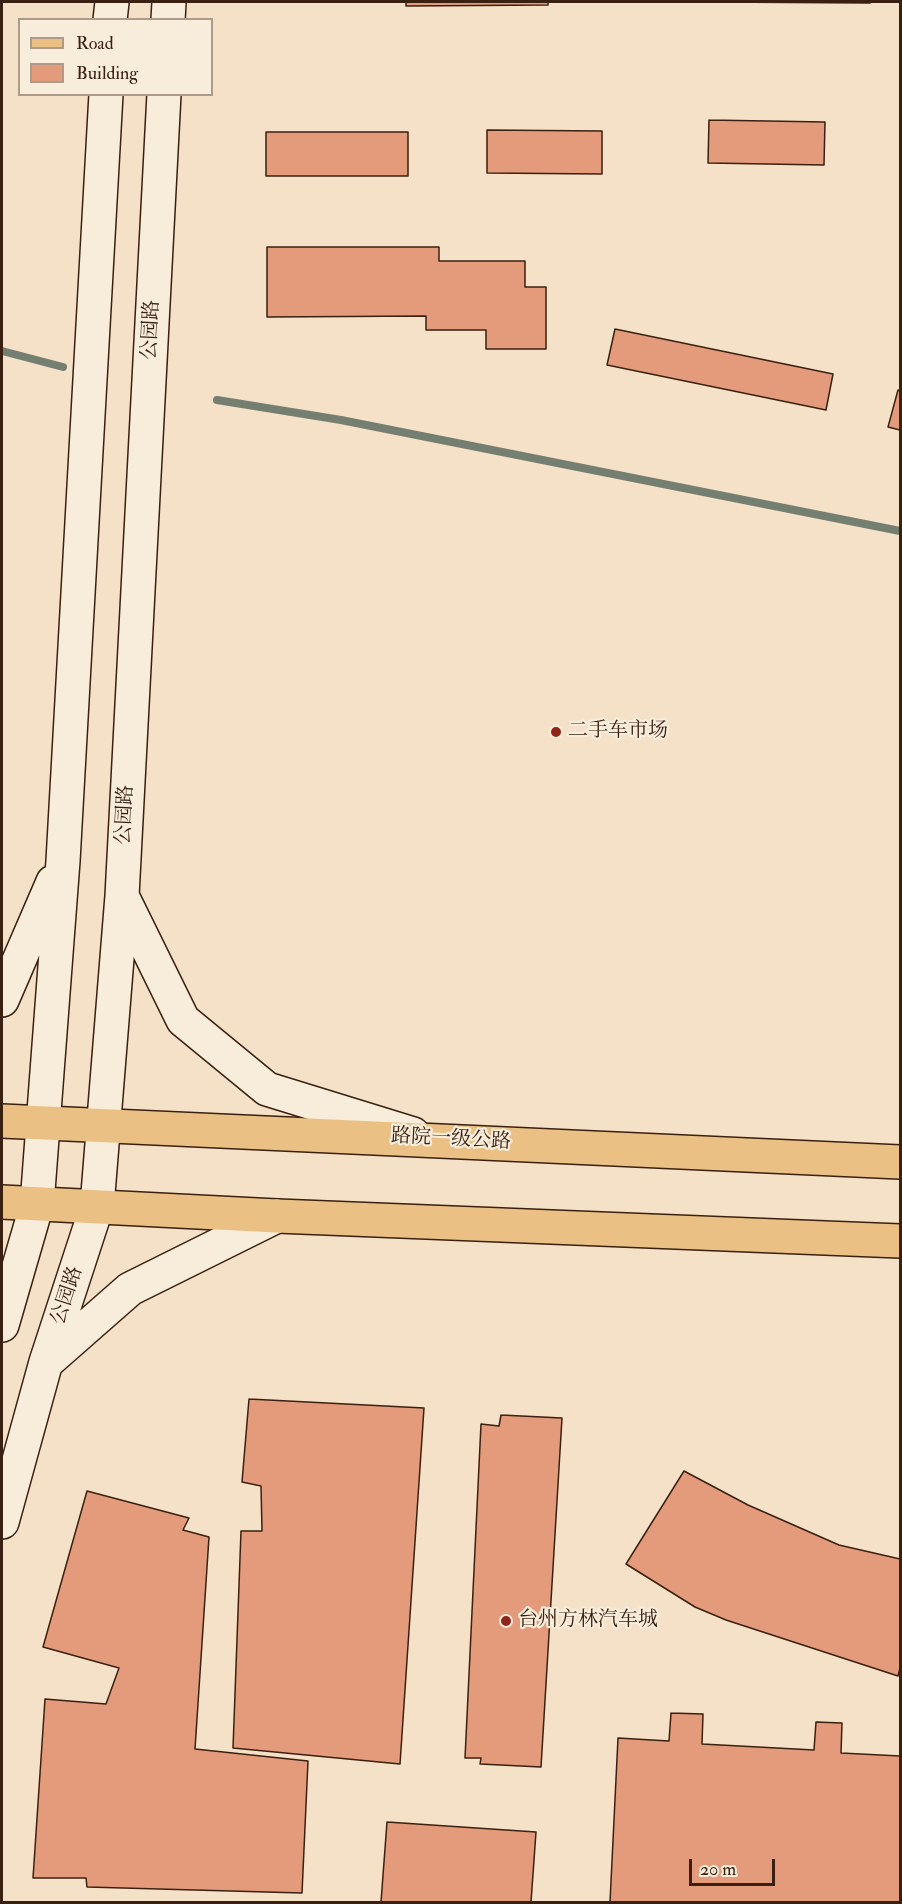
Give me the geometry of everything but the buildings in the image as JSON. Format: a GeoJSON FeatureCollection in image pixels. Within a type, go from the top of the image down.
{"type":"FeatureCollection","features":[{"type":"Feature","properties":{"kind":"main road"},"geometry":{"type":"LineString","coordinates":[[111,2],[111,18]]}},
{"type":"Feature","properties":{"kind":"main road"},"geometry":{"type":"LineString","coordinates":[[168,18],[169,2]]}},
{"type":"Feature","properties":{"kind":"main road"},"geometry":{"type":"LineString","coordinates":[[2,1325],[37,1204],[63,861],[106,96]]}},
{"type":"Feature","properties":{"kind":"main road","name":"公园路"},"geometry":{"type":"LineString","coordinates":[[2,1522],[46,1362],[97,1206],[122,896],[164,96]]}},
{"type":"Feature","properties":{"kind":"main road"},"geometry":{"type":"LineString","coordinates":[[2,999],[63,861]]}},
{"type":"Feature","properties":{"kind":"main road"},"geometry":{"type":"LineString","coordinates":[[122,896],[183,1020],[267,1089],[429,1139]]}},
{"type":"Feature","properties":{"kind":"main road","name":"路院一级公路"},"geometry":{"type":"LineString","coordinates":[[2,1121],[900,1162]]}},
{"type":"Feature","properties":{"kind":"main road"},"geometry":{"type":"LineString","coordinates":[[2,1202],[277,1216],[900,1241]]}},
{"type":"Feature","properties":{"kind":"main road"},"geometry":{"type":"LineString","coordinates":[[46,1362],[129,1289],[277,1216]]}},
{"type":"Feature","properties":{"kind":"waterway"},"geometry":{"type":"LineString","coordinates":[[2,351],[63,367]]}},
{"type":"Feature","properties":{"kind":"waterway"},"geometry":{"type":"LineString","coordinates":[[217,400],[341,420],[900,531]]}},
{"type":"Feature","properties":{"kind":"place","name":"二手车市场"},"geometry":{"type":"Point","coordinates":[556,732]}},
{"type":"Feature","properties":{"kind":"place","name":"台州方林汽车城"},"geometry":{"type":"Point","coordinates":[506,1621]}}]}
